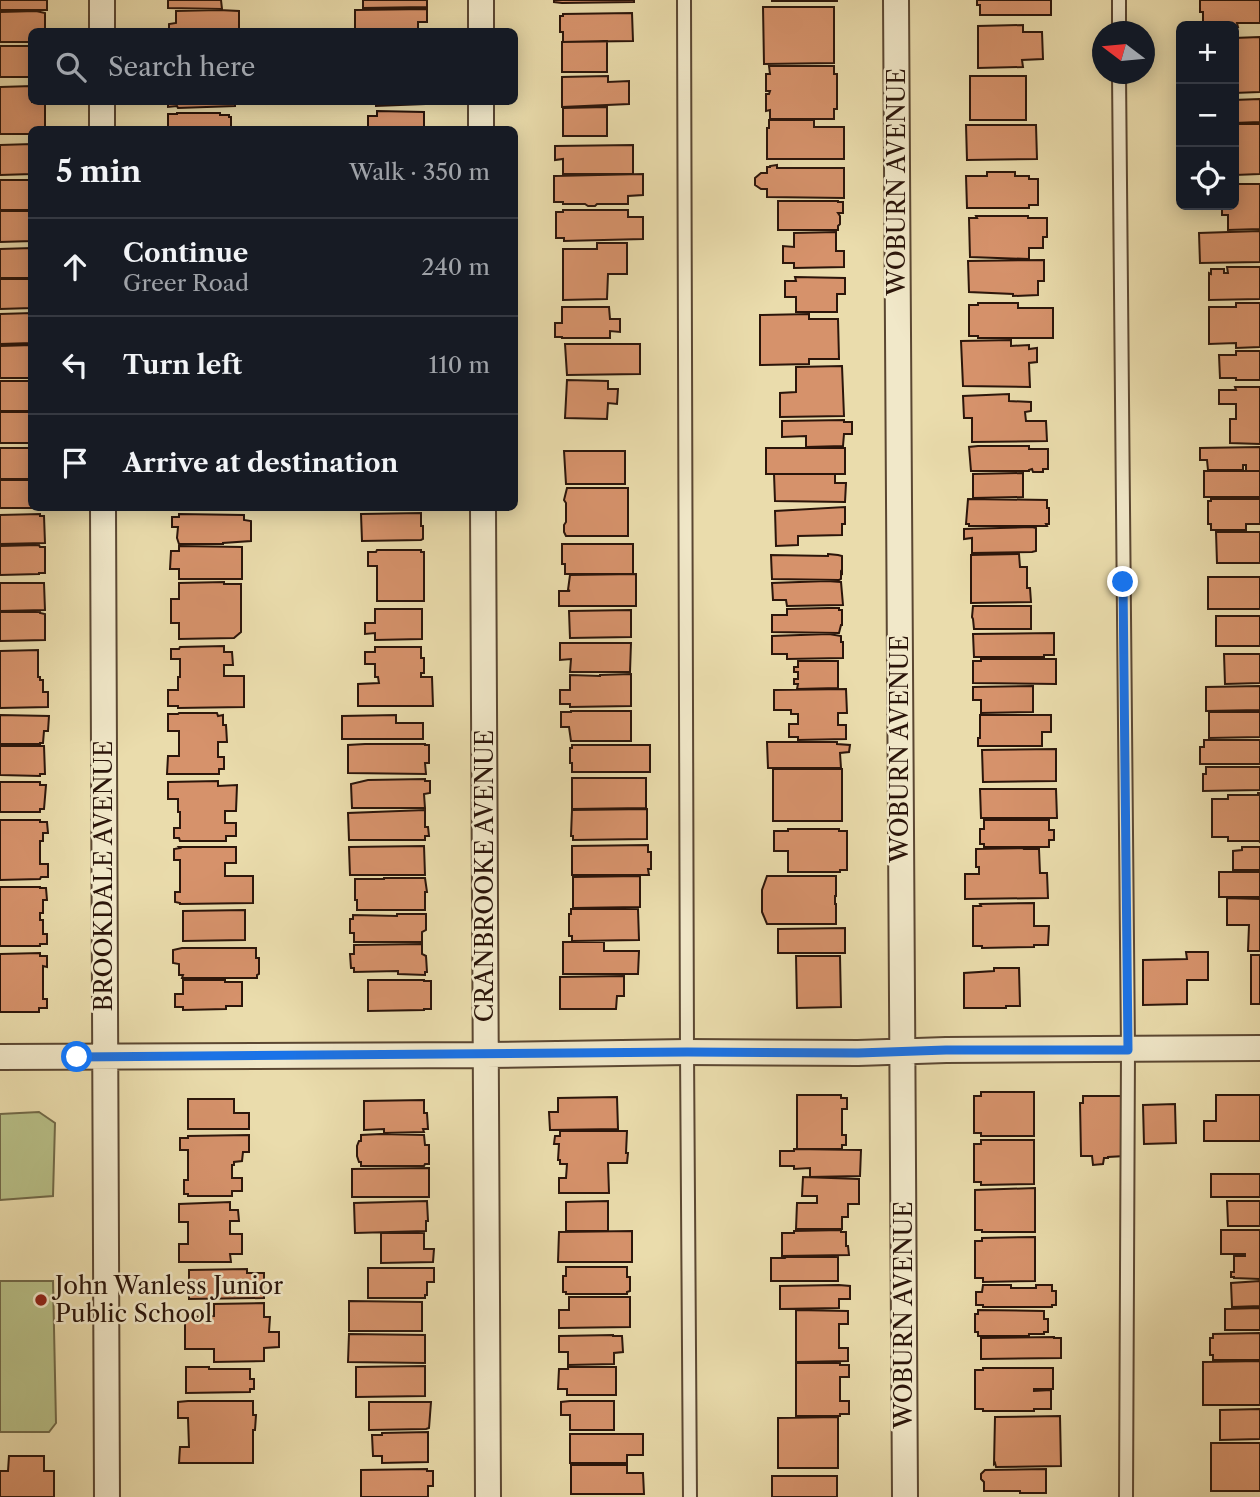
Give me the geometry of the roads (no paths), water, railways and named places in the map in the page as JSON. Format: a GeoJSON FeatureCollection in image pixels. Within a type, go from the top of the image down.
{"type":"FeatureCollection","features":[{"type":"Feature","properties":{"kind":"street"},"geometry":{"type":"LineString","coordinates":[[102,0],[102,28]]}},
{"type":"Feature","properties":{"kind":"street"},"geometry":{"type":"LineString","coordinates":[[481,0],[481,28]]}},
{"type":"Feature","properties":{"kind":"street","name":"WOBURN AVENUE"},"geometry":{"type":"LineString","coordinates":[[896,0],[905,1497]]}},
{"type":"Feature","properties":{"kind":"street"},"geometry":{"type":"LineString","coordinates":[[102,105],[102,126]]}},
{"type":"Feature","properties":{"kind":"street"},"geometry":{"type":"LineString","coordinates":[[481,105],[481,126]]}},
{"type":"Feature","properties":{"kind":"street","name":"BROOKDALE AVENUE"},"geometry":{"type":"LineString","coordinates":[[103,511],[107,1497]]}},
{"type":"Feature","properties":{"kind":"street","name":"CRANBROOKE AVENUE"},"geometry":{"type":"LineString","coordinates":[[483,511],[488,1497]]}},
{"type":"Feature","properties":{"kind":"street"},"geometry":{"type":"LineString","coordinates":[[0,1057],[1260,1048]]}},
{"type":"Feature","properties":{"kind":"lane"},"geometry":{"type":"LineString","coordinates":[[684,0],[690,1497]]}},
{"type":"Feature","properties":{"kind":"lane"},"geometry":{"type":"LineString","coordinates":[[1119,0],[1119,21]]}},
{"type":"Feature","properties":{"kind":"lane"},"geometry":{"type":"LineString","coordinates":[[1119,84],[1128,1050],[1126,1497]]}},
{"type":"Feature","properties":{"kind":"place","name":"John Wanless Junior Public School"},"geometry":{"type":"Point","coordinates":[41,1300]}}]}
